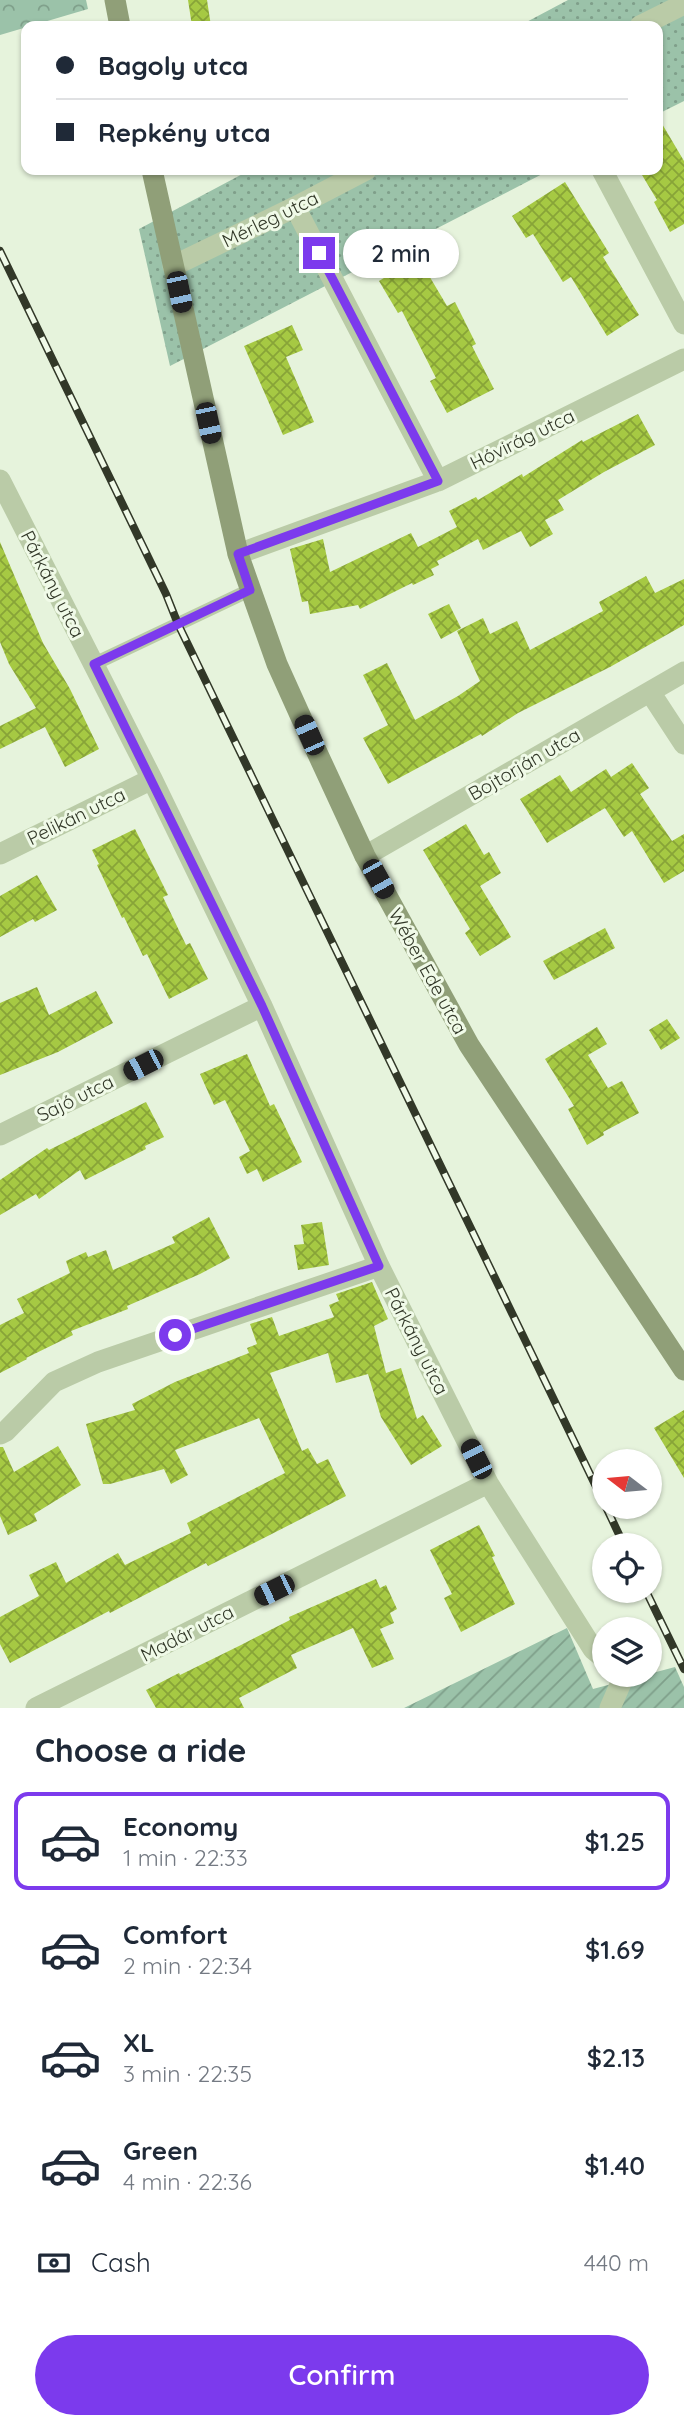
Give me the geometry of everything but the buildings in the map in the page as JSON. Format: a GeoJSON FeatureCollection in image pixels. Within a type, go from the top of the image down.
{"type":"FeatureCollection","features":[{"type":"Feature","properties":{"kind":"street"},"geometry":{"type":"LineString","coordinates":[[114,0],[119,21]]}},
{"type":"Feature","properties":{"kind":"street"},"geometry":{"type":"LineString","coordinates":[[650,21],[684,4]]}},
{"type":"Feature","properties":{"kind":"street","name":"Wéber Ede utca"},"geometry":{"type":"LineString","coordinates":[[153,175],[238,554],[283,676],[365,856],[469,1045],[684,1370]]}},
{"type":"Feature","properties":{"kind":"street","name":"Mérleg utca"},"geometry":{"type":"LineString","coordinates":[[173,266],[356,175]]}},
{"type":"Feature","properties":{"kind":"street"},"geometry":{"type":"LineString","coordinates":[[605,175],[684,324]]}},
{"type":"Feature","properties":{"kind":"street"},"geometry":{"type":"LineString","coordinates":[[295,207],[438,481]]}},
{"type":"Feature","properties":{"kind":"street","name":"Hóvirág utca"},"geometry":{"type":"LineString","coordinates":[[238,554],[438,481],[684,359]]}},
{"type":"Feature","properties":{"kind":"street","name":"Párkány utca"},"geometry":{"type":"LineString","coordinates":[[0,480],[152,779],[262,1006],[379,1266],[488,1483],[592,1647]]}},
{"type":"Feature","properties":{"kind":"street","name":"Bojtorján utca"},"geometry":{"type":"LineString","coordinates":[[365,856],[684,672]]}},
{"type":"Feature","properties":{"kind":"street"},"geometry":{"type":"LineString","coordinates":[[650,692],[684,744]]}},
{"type":"Feature","properties":{"kind":"street","name":"Pelikán utca"},"geometry":{"type":"LineString","coordinates":[[0,854],[152,779]]}},
{"type":"Feature","properties":{"kind":"street","name":"Sajó utca"},"geometry":{"type":"LineString","coordinates":[[0,1135],[262,1006]]}},
{"type":"Feature","properties":{"kind":"street"},"geometry":{"type":"LineString","coordinates":[[0,1434],[54,1382],[98,1362],[379,1266]]}},
{"type":"Feature","properties":{"kind":"street","name":"Madár utca"},"geometry":{"type":"LineString","coordinates":[[36,1708],[488,1483]]}},
{"type":"Feature","properties":{"kind":"street"},"geometry":{"type":"LineString","coordinates":[[610,1708],[618,1687]]}},
{"type":"Feature","properties":{"kind":"lane"},"geometry":{"type":"LineString","coordinates":[[94,664],[250,590]]}},
{"type":"Feature","properties":{"kind":"green space"},"geometry":{"type":"Polygon","coordinates":[[[0,0],[86,0],[88,9],[47,21],[21,21],[21,29],[0,35],[0,0]]]}},
{"type":"Feature","properties":{"kind":"green space"},"geometry":{"type":"Polygon","coordinates":[[[568,0],[684,0],[684,101],[663,112],[663,21],[528,21],[568,0]]]}},
{"type":"Feature","properties":{"kind":"green space"},"geometry":{"type":"Polygon","coordinates":[[[241,175],[540,175],[170,366],[139,229],[241,175]]]}},
{"type":"Feature","properties":{"kind":"green space"},"geometry":{"type":"Polygon","coordinates":[[[567,1628],[593,1689],[662,1687],[662,1670],[675,1667],[684,1687],[684,1708],[404,1708],[567,1628]]]}},
{"type":"Feature","properties":{"kind":"railway"},"geometry":{"type":"LineString","coordinates":[[0,251],[592,1478]]}},
{"type":"Feature","properties":{"kind":"railway"},"geometry":{"type":"LineString","coordinates":[[612,1519],[618,1533]]}},
{"type":"Feature","properties":{"kind":"railway"},"geometry":{"type":"LineString","coordinates":[[652,1603],[684,1669]]}},
{"type":"Feature","properties":{"kind":"route"},"geometry":{"type":"LineString","coordinates":[[175,1335],[379,1266],[262,1006],[94,664],[250,590],[238,554],[438,481],[319,253]]}}]}
